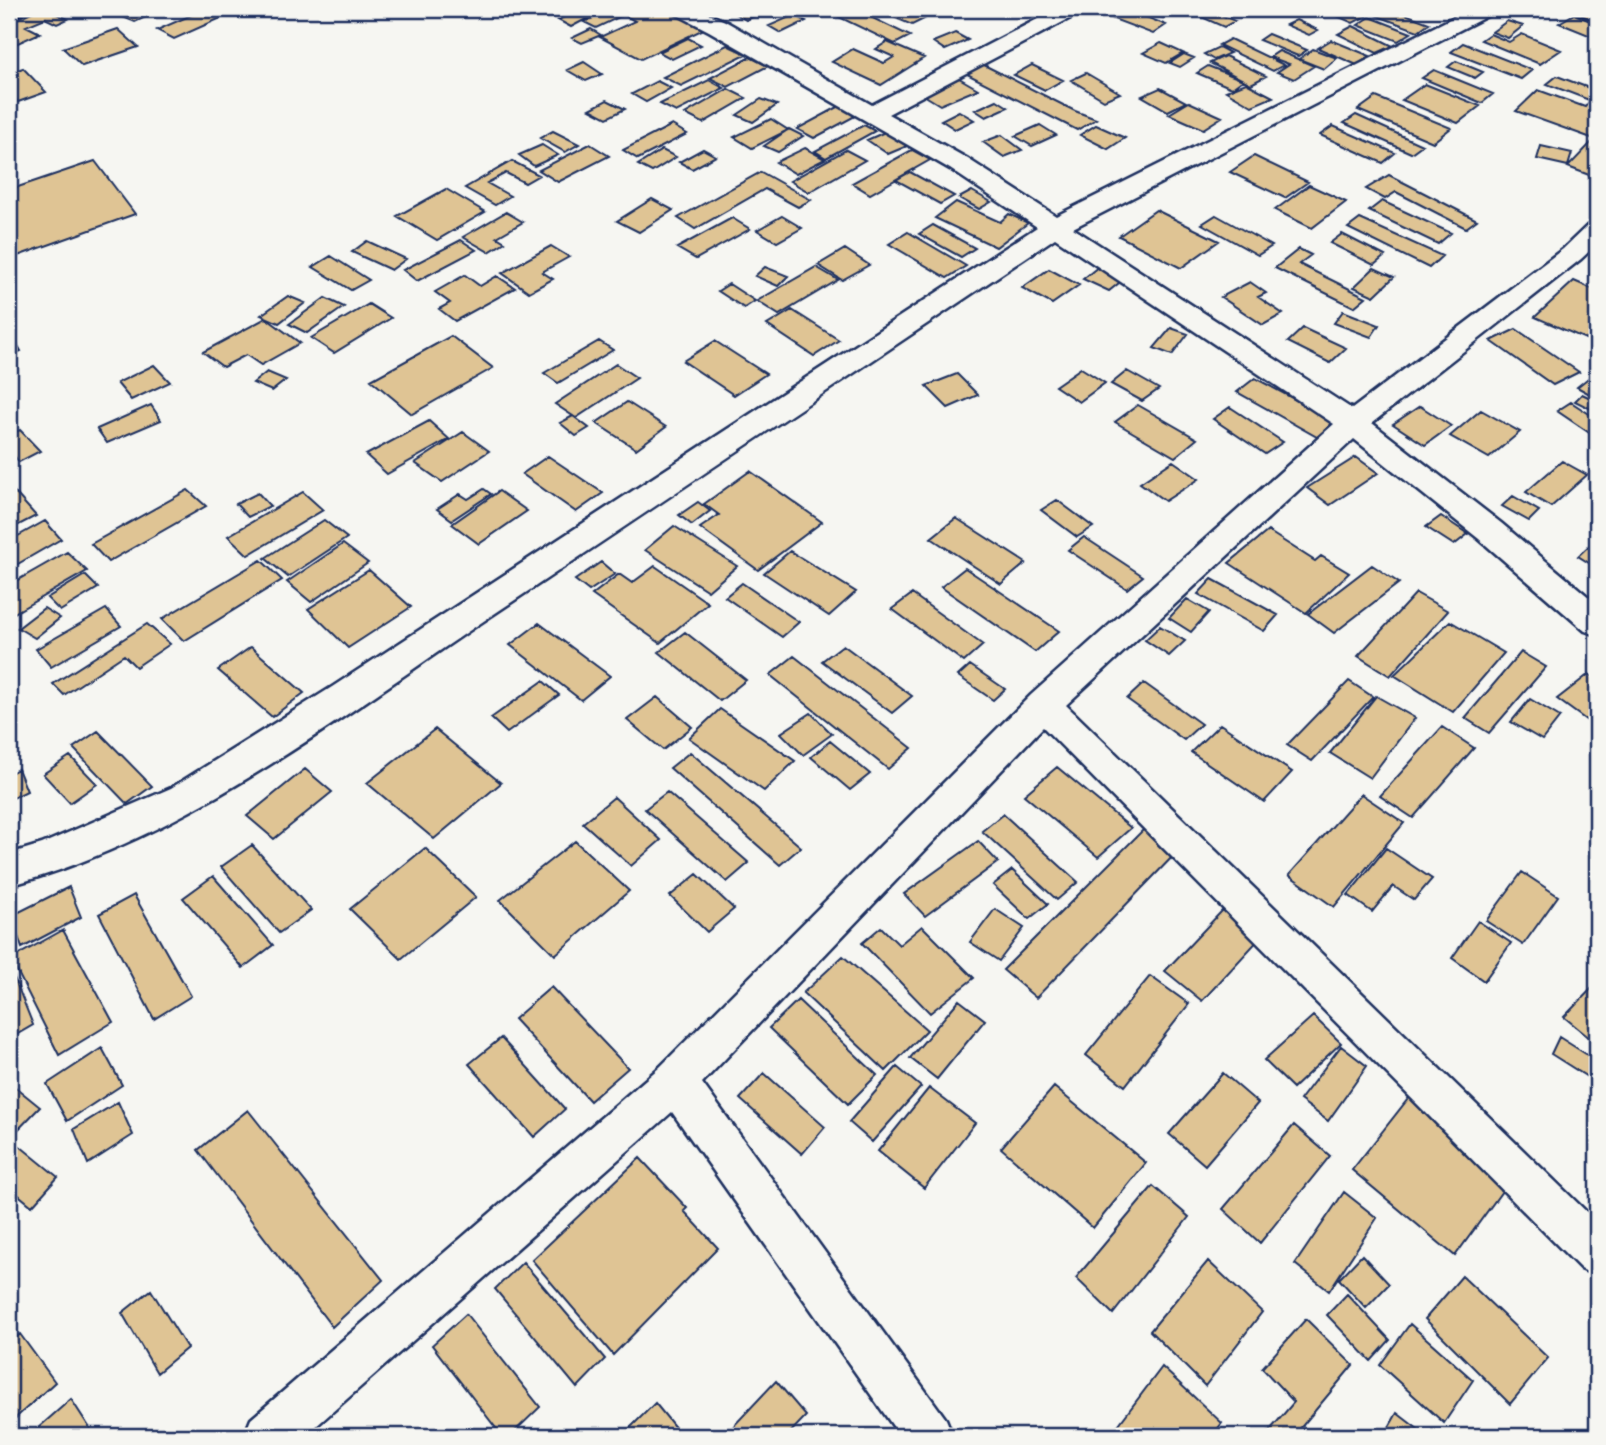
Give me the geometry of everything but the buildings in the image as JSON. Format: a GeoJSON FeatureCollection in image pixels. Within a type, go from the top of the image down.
{"type":"FeatureCollection","features":[{"type":"Feature","properties":{"kind":"street"},"geometry":{"type":"LineString","coordinates":[[681,9],[717,26],[959,164],[1353,423],[1490,531],[1597,622]]}},
{"type":"Feature","properties":{"kind":"street"},"geometry":{"type":"LineString","coordinates":[[871,114],[1073,9]]}},
{"type":"Feature","properties":{"kind":"street"},"geometry":{"type":"LineString","coordinates":[[9,870],[49,858],[184,799],[356,690],[1053,228],[1486,9]]}},
{"type":"Feature","properties":{"kind":"street"},"geometry":{"type":"LineString","coordinates":[[268,1436],[675,1081],[1042,705],[1353,423],[1589,252]]}},
{"type":"Feature","properties":{"kind":"street"},"geometry":{"type":"LineString","coordinates":[[1042,705],[1597,1252]]}},
{"type":"Feature","properties":{"kind":"street"},"geometry":{"type":"LineString","coordinates":[[675,1081],[929,1436]]}}]}
